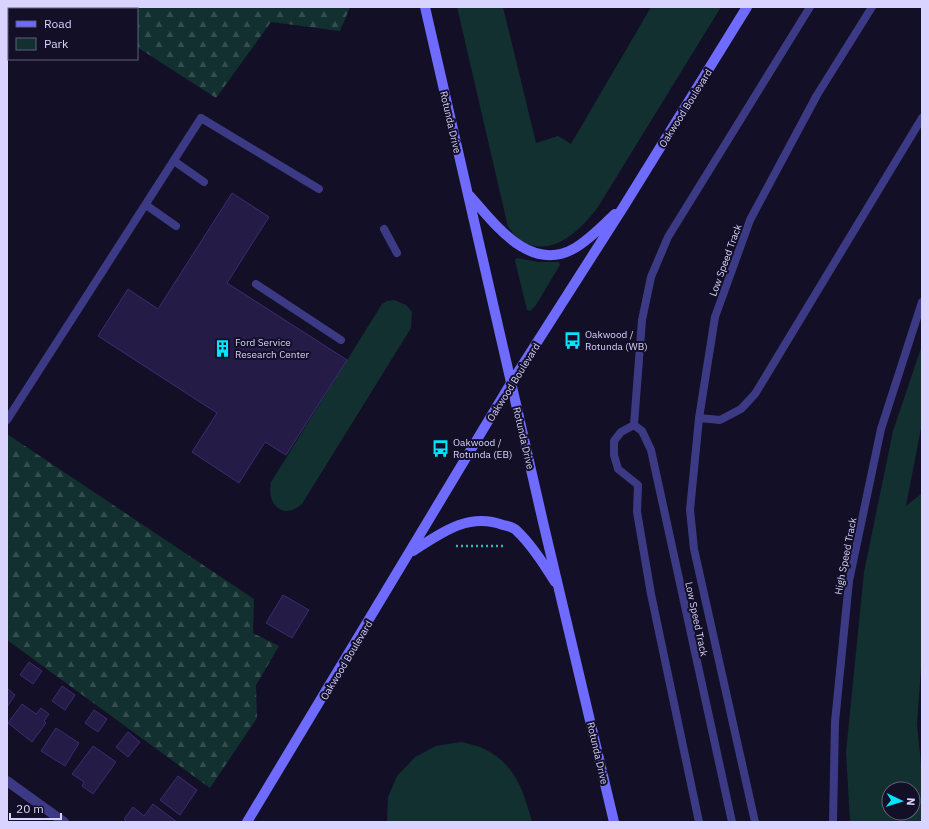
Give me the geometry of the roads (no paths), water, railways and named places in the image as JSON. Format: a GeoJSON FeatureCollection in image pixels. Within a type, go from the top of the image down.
{"type":"FeatureCollection","features":[{"type":"Feature","properties":{"kind":"main road","name":"Rotunda Drive"},"geometry":{"type":"LineString","coordinates":[[425,7],[614,822]]}},
{"type":"Feature","properties":{"kind":"main road","name":"Oakwood Boulevard"},"geometry":{"type":"LineString","coordinates":[[247,822],[511,383],[624,206],[747,7]]}},
{"type":"Feature","properties":{"kind":"main road"},"geometry":{"type":"LineString","coordinates":[[468,194],[506,237],[521,248],[548,254],[560,254],[574,248],[588,238],[624,206]]}},
{"type":"Feature","properties":{"kind":"main road"},"geometry":{"type":"LineString","coordinates":[[410,552],[449,527],[487,520],[500,523],[516,529],[537,555],[560,589]]}},
{"type":"Feature","properties":{"kind":"street"},"geometry":{"type":"LineString","coordinates":[[7,781],[64,822]]}},
{"type":"Feature","properties":{"kind":"lane"},"geometry":{"type":"LineString","coordinates":[[699,822],[651,594],[637,512],[638,485],[618,469],[614,455],[614,441],[621,432],[634,425],[642,320],[651,277],[668,237],[810,7]]}},
{"type":"Feature","properties":{"kind":"lane","name":"Low Speed Track"},"geometry":{"type":"LineString","coordinates":[[755,822],[694,549],[690,510],[699,418],[715,317],[750,220],[817,95],[872,7]]}},
{"type":"Feature","properties":{"kind":"lane"},"geometry":{"type":"LineString","coordinates":[[7,420],[201,118],[319,189]]}},
{"type":"Feature","properties":{"kind":"lane"},"geometry":{"type":"LineString","coordinates":[[699,418],[720,420],[741,409],[755,394],[922,118]]}},
{"type":"Feature","properties":{"kind":"lane"},"geometry":{"type":"LineString","coordinates":[[174,161],[204,182]]}},
{"type":"Feature","properties":{"kind":"lane"},"geometry":{"type":"LineString","coordinates":[[146,204],[176,226]]}},
{"type":"Feature","properties":{"kind":"lane"},"geometry":{"type":"LineString","coordinates":[[384,229],[397,253]]}},
{"type":"Feature","properties":{"kind":"lane"},"geometry":{"type":"LineString","coordinates":[[256,284],[341,340]]}},
{"type":"Feature","properties":{"kind":"lane","name":"High Speed Track"},"geometry":{"type":"LineString","coordinates":[[833,822],[835,722],[849,581],[881,430],[922,302]]}},
{"type":"Feature","properties":{"kind":"lane","name":"Low Speed Track"},"geometry":{"type":"LineString","coordinates":[[634,425],[642,431],[651,450],[732,822]]}},
{"type":"Feature","properties":{"kind":"place","name":"Oakwood / Rotunda (WB)"},"geometry":{"type":"Point","coordinates":[572,340]}},
{"type":"Feature","properties":{"kind":"place","name":"Ford Service Research Center"},"geometry":{"type":"Point","coordinates":[222,348]}},
{"type":"Feature","properties":{"kind":"place","name":"Oakwood / Rotunda (EB)"},"geometry":{"type":"Point","coordinates":[440,448]}}]}
